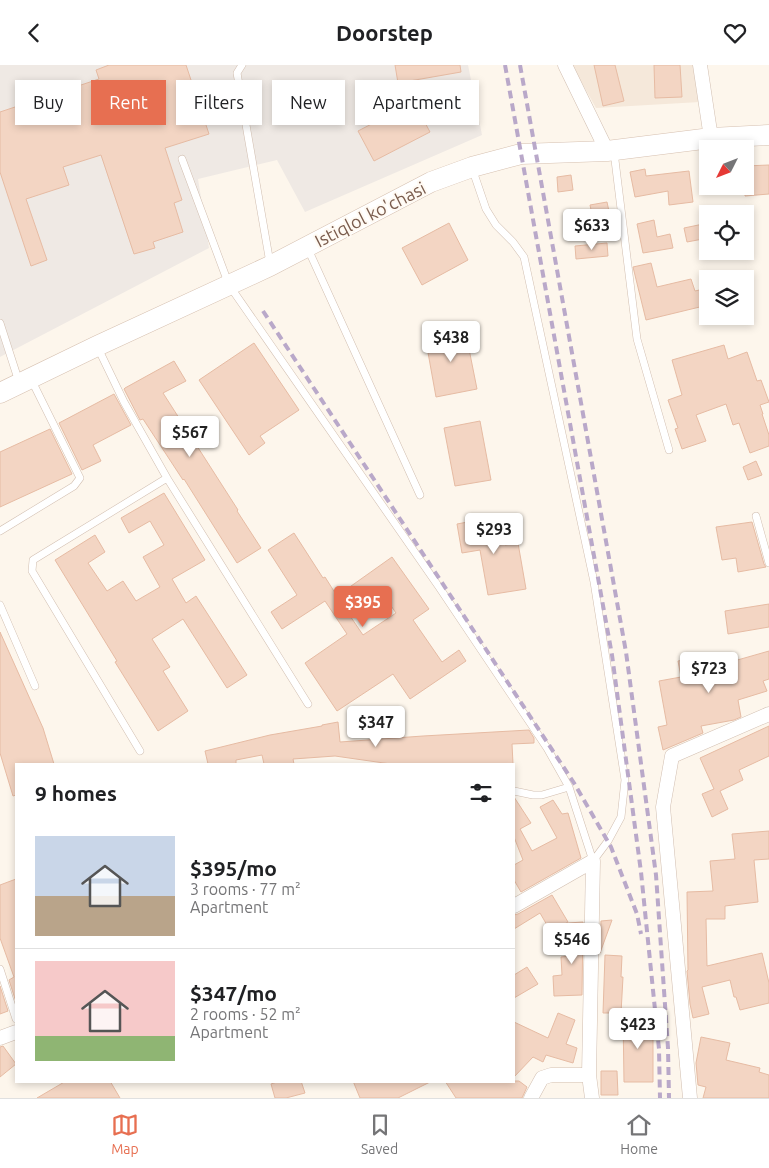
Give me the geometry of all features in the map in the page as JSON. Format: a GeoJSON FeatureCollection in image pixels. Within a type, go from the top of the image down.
{"type":"FeatureCollection","features":[{"type":"Feature","properties":{"kind":"main road","name":"Istiqlol ko'chasi"},"geometry":{"type":"LineString","coordinates":[[0,393],[270,266],[432,182],[472,167],[521,154],[610,150],[711,138],[769,135]]}},
{"type":"Feature","properties":{"kind":"street"},"geometry":{"type":"LineString","coordinates":[[565,65],[610,150]]}},
{"type":"Feature","properties":{"kind":"street"},"geometry":{"type":"LineString","coordinates":[[700,65],[711,138]]}},
{"type":"Feature","properties":{"kind":"street"},"geometry":{"type":"LineString","coordinates":[[690,1098],[663,807],[672,756],[769,714]]}},
{"type":"Feature","properties":{"kind":"street"},"geometry":{"type":"LineString","coordinates":[[515,906],[593,861]]}},
{"type":"Feature","properties":{"kind":"street"},"geometry":{"type":"LineString","coordinates":[[592,1098],[588,1075],[593,861]]}},
{"type":"Feature","properties":{"kind":"street"},"geometry":{"type":"LineString","coordinates":[[0,1038],[15,1032]]}},
{"type":"Feature","properties":{"kind":"street"},"geometry":{"type":"LineString","coordinates":[[531,1098],[542,1077],[551,1075],[588,1075]]}},
{"type":"Feature","properties":{"kind":"lane"},"geometry":{"type":"LineString","coordinates":[[242,65],[237,73],[270,266]]}},
{"type":"Feature","properties":{"kind":"lane"},"geometry":{"type":"LineString","coordinates":[[610,150],[637,339],[669,450]]}},
{"type":"Feature","properties":{"kind":"lane"},"geometry":{"type":"LineString","coordinates":[[182,159],[229,285],[547,748],[569,787],[593,861]]}},
{"type":"Feature","properties":{"kind":"lane"},"geometry":{"type":"LineString","coordinates":[[472,167],[486,209],[496,225],[514,242],[524,257],[594,582],[625,780],[621,817],[608,841],[593,861]]}},
{"type":"Feature","properties":{"kind":"lane"},"geometry":{"type":"LineString","coordinates":[[307,246],[420,495]]}},
{"type":"Feature","properties":{"kind":"lane"},"geometry":{"type":"LineString","coordinates":[[0,323],[25,381],[80,478],[74,486],[0,531]]}},
{"type":"Feature","properties":{"kind":"lane"},"geometry":{"type":"LineString","coordinates":[[97,346],[124,402],[167,478],[308,704]]}},
{"type":"Feature","properties":{"kind":"lane"},"geometry":{"type":"LineString","coordinates":[[140,751],[32,571],[32,561],[167,478]]}},
{"type":"Feature","properties":{"kind":"lane"},"geometry":{"type":"LineString","coordinates":[[756,516],[769,563]]}},
{"type":"Feature","properties":{"kind":"lane"},"geometry":{"type":"LineString","coordinates":[[0,605],[35,686]]}},
{"type":"Feature","properties":{"kind":"lane"},"geometry":{"type":"LineString","coordinates":[[515,791],[542,795],[569,787]]}},
{"type":"Feature","properties":{"kind":"lane"},"geometry":{"type":"LineString","coordinates":[[0,969],[15,1016]]}},
{"type":"Feature","properties":{"kind":"shaded area"},"geometry":{"type":"Polygon","coordinates":[[[0,65],[468,65],[471,80],[355,80],[355,125],[479,125],[479,120],[482,135],[305,212],[277,160],[198,179],[209,248],[0,357],[0,65]]]}},
{"type":"Feature","properties":{"kind":"shaded area"},"geometry":{"type":"Polygon","coordinates":[[[572,65],[699,65],[700,102],[596,108],[572,65]]]}},
{"type":"Feature","properties":{"kind":"building"},"geometry":{"type":"Polygon","coordinates":[[[109,65],[186,65],[191,80],[176,80],[176,125],[206,125],[209,134],[165,148],[182,200],[174,203],[183,232],[153,242],[155,248],[134,254],[101,155],[63,167],[69,185],[26,199],[47,260],[31,266],[0,172],[0,112],[15,107],[15,125],[81,125],[81,85],[91,82],[91,125],[166,125],[166,80],[96,80],[99,79],[96,70],[109,65]]]}},
{"type":"Feature","properties":{"kind":"building"},"geometry":{"type":"Polygon","coordinates":[[[395,65],[460,65],[461,72],[415,80],[398,80],[395,65]]]}},
{"type":"Feature","properties":{"kind":"building"},"geometry":{"type":"Polygon","coordinates":[[[594,65],[615,65],[624,101],[603,106],[594,65]]]}},
{"type":"Feature","properties":{"kind":"building"},"geometry":{"type":"Polygon","coordinates":[[[654,65],[680,65],[682,97],[655,98],[654,65]]]}},
{"type":"Feature","properties":{"kind":"building"},"geometry":{"type":"Polygon","coordinates":[[[370,125],[426,125],[430,132],[374,161],[358,131],[370,125]]]}},
{"type":"Feature","properties":{"kind":"building"},"geometry":{"type":"Polygon","coordinates":[[[769,165],[769,194],[745,196],[754,195],[754,166],[769,165]]]}},
{"type":"Feature","properties":{"kind":"building"},"geometry":{"type":"Polygon","coordinates":[[[645,169],[646,176],[689,171],[693,202],[669,205],[668,191],[635,197],[630,172],[645,169]]]}},
{"type":"Feature","properties":{"kind":"building"},"geometry":{"type":"Polygon","coordinates":[[[571,175],[573,190],[558,192],[557,177],[571,175]]]}},
{"type":"Feature","properties":{"kind":"building"},"geometry":{"type":"Polygon","coordinates":[[[607,202],[610,216],[593,219],[590,205],[607,202]]]}},
{"type":"Feature","properties":{"kind":"building"},"geometry":{"type":"Polygon","coordinates":[[[654,220],[657,237],[670,234],[673,248],[643,253],[637,224],[654,220]]]}},
{"type":"Feature","properties":{"kind":"building"},"geometry":{"type":"Polygon","coordinates":[[[449,223],[468,260],[422,285],[402,248],[449,223]]]}},
{"type":"Feature","properties":{"kind":"building"},"geometry":{"type":"Polygon","coordinates":[[[699,225],[699,240],[687,242],[684,228],[699,225]]]}},
{"type":"Feature","properties":{"kind":"building"},"geometry":{"type":"Polygon","coordinates":[[[607,243],[608,256],[576,259],[575,246],[607,243]]]}},
{"type":"Feature","properties":{"kind":"building"},"geometry":{"type":"Polygon","coordinates":[[[651,263],[657,287],[691,279],[695,291],[699,290],[699,307],[646,320],[633,267],[651,263]]]}},
{"type":"Feature","properties":{"kind":"building"},"geometry":{"type":"Polygon","coordinates":[[[465,329],[477,389],[436,397],[425,336],[465,329]]]}},
{"type":"Feature","properties":{"kind":"building"},"geometry":{"type":"Polygon","coordinates":[[[254,343],[299,410],[260,436],[265,443],[249,455],[199,380],[254,343]]]}},
{"type":"Feature","properties":{"kind":"building"},"geometry":{"type":"Polygon","coordinates":[[[724,345],[728,359],[747,352],[757,381],[761,380],[769,402],[760,405],[769,435],[769,446],[750,453],[739,423],[733,425],[726,404],[696,415],[706,441],[682,449],[675,429],[678,428],[668,400],[682,395],[672,360],[724,345]]]}},
{"type":"Feature","properties":{"kind":"building"},"geometry":{"type":"Polygon","coordinates":[[[174,361],[186,381],[163,393],[261,548],[237,563],[184,479],[143,419],[140,420],[124,389],[174,361]]]}},
{"type":"Feature","properties":{"kind":"building"},"geometry":{"type":"Polygon","coordinates":[[[114,394],[131,425],[93,445],[101,461],[82,470],[59,423],[114,394]]]}},
{"type":"Feature","properties":{"kind":"building"},"geometry":{"type":"Polygon","coordinates":[[[480,421],[491,480],[455,486],[444,428],[480,421]]]}},
{"type":"Feature","properties":{"kind":"building"},"geometry":{"type":"Polygon","coordinates":[[[50,429],[72,474],[0,507],[0,452],[50,429]]]}},
{"type":"Feature","properties":{"kind":"building"},"geometry":{"type":"Polygon","coordinates":[[[756,461],[762,475],[748,480],[743,467],[756,461]]]}},
{"type":"Feature","properties":{"kind":"building"},"geometry":{"type":"Polygon","coordinates":[[[164,493],[205,560],[172,579],[186,603],[196,596],[247,675],[227,688],[183,619],[152,639],[170,667],[163,671],[188,711],[158,731],[55,560],[95,535],[105,552],[88,563],[107,591],[123,581],[136,601],[160,587],[143,557],[164,545],[150,521],[129,533],[121,518],[164,493]]]}},
{"type":"Feature","properties":{"kind":"building"},"geometry":{"type":"Polygon","coordinates":[[[499,516],[505,545],[518,543],[526,589],[488,595],[480,550],[462,553],[457,524],[499,516]]]}},
{"type":"Feature","properties":{"kind":"building"},"geometry":{"type":"Polygon","coordinates":[[[752,522],[766,567],[738,572],[736,558],[722,560],[716,527],[752,522]]]}},
{"type":"Feature","properties":{"kind":"building"},"geometry":{"type":"Polygon","coordinates":[[[294,533],[337,596],[392,557],[429,609],[413,620],[442,662],[459,650],[466,661],[410,699],[393,674],[337,711],[305,663],[347,634],[325,601],[282,629],[271,612],[297,595],[268,550],[294,533]],[[378,587],[346,610],[363,635],[396,613],[378,587]]]}},
{"type":"Feature","properties":{"kind":"building"},"geometry":{"type":"Polygon","coordinates":[[[769,604],[769,627],[728,634],[725,611],[769,604]]]}},
{"type":"Feature","properties":{"kind":"building"},"geometry":{"type":"Polygon","coordinates":[[[0,632],[43,728],[54,763],[15,763],[15,795],[13,796],[0,753],[0,632]]]}},
{"type":"Feature","properties":{"kind":"building"},"geometry":{"type":"Polygon","coordinates":[[[769,651],[769,679],[763,681],[767,691],[738,700],[741,717],[701,726],[703,733],[663,750],[658,727],[667,725],[659,681],[681,677],[678,661],[704,656],[704,662],[726,658],[727,663],[769,651]]]}},
{"type":"Feature","properties":{"kind":"building"},"geometry":{"type":"Polygon","coordinates":[[[338,722],[340,742],[529,730],[534,738],[534,743],[512,744],[513,763],[384,763],[335,756],[293,759],[294,763],[264,763],[262,755],[236,760],[236,763],[208,763],[205,751],[270,735],[338,722]]]}},
{"type":"Feature","properties":{"kind":"building"},"geometry":{"type":"Polygon","coordinates":[[[769,726],[769,756],[739,770],[743,780],[720,791],[728,809],[712,817],[702,794],[714,789],[700,758],[769,726]]]}},
{"type":"Feature","properties":{"kind":"building"},"geometry":{"type":"Polygon","coordinates":[[[515,799],[531,823],[520,829],[532,851],[557,838],[540,807],[553,800],[562,814],[568,813],[581,858],[521,892],[515,882],[515,864],[523,860],[515,840],[515,799]]]}},
{"type":"Feature","properties":{"kind":"building"},"geometry":{"type":"Polygon","coordinates":[[[769,831],[769,859],[754,860],[758,902],[725,906],[725,919],[706,919],[707,966],[762,953],[769,983],[769,1003],[740,1010],[736,997],[734,997],[730,980],[702,987],[709,1014],[693,1018],[687,971],[687,892],[713,891],[710,861],[735,859],[732,834],[769,831]]]}},
{"type":"Feature","properties":{"kind":"building"},"geometry":{"type":"Polygon","coordinates":[[[15,879],[15,999],[9,980],[14,977],[0,938],[0,885],[15,879]]]}},
{"type":"Feature","properties":{"kind":"building"},"geometry":{"type":"Polygon","coordinates":[[[552,895],[568,922],[551,932],[540,913],[515,928],[515,915],[552,895]]]}},
{"type":"Feature","properties":{"kind":"building"},"geometry":{"type":"Polygon","coordinates":[[[612,920],[600,953],[601,921],[612,920]]]}},
{"type":"Feature","properties":{"kind":"building"},"geometry":{"type":"Polygon","coordinates":[[[583,922],[582,995],[554,996],[553,976],[562,975],[561,957],[570,956],[568,923],[583,922]]]}},
{"type":"Feature","properties":{"kind":"building"},"geometry":{"type":"Polygon","coordinates":[[[605,955],[622,956],[621,1013],[603,1013],[605,955]]]}},
{"type":"Feature","properties":{"kind":"building"},"geometry":{"type":"Polygon","coordinates":[[[527,967],[538,984],[515,997],[515,974],[527,967]]]}},
{"type":"Feature","properties":{"kind":"building"},"geometry":{"type":"Polygon","coordinates":[[[0,986],[8,1011],[0,1014],[0,986]]]}},
{"type":"Feature","properties":{"kind":"building"},"geometry":{"type":"Polygon","coordinates":[[[558,1013],[575,1020],[566,1044],[577,1048],[573,1063],[546,1055],[543,1062],[533,1057],[515,1076],[515,1022],[548,1038],[558,1013]]]}},
{"type":"Feature","properties":{"kind":"building"},"geometry":{"type":"Polygon","coordinates":[[[646,1014],[646,1030],[653,1030],[653,1082],[624,1082],[623,1015],[646,1014]]]}},
{"type":"Feature","properties":{"kind":"building"},"geometry":{"type":"Polygon","coordinates":[[[701,1037],[730,1043],[726,1060],[760,1068],[759,1072],[769,1075],[769,1098],[703,1098],[706,1087],[698,1085],[696,1063],[701,1037]]]}},
{"type":"Feature","properties":{"kind":"building"},"geometry":{"type":"Polygon","coordinates":[[[3,1046],[15,1065],[0,1077],[0,1047],[3,1046]]]}},
{"type":"Feature","properties":{"kind":"building"},"geometry":{"type":"Polygon","coordinates":[[[601,1071],[617,1071],[618,1095],[601,1095],[601,1071]]]}},
{"type":"Feature","properties":{"kind":"building"},"geometry":{"type":"Polygon","coordinates":[[[515,1081],[519,1081],[527,1087],[522,1098],[456,1098],[446,1083],[515,1083],[515,1081]]]}},
{"type":"Feature","properties":{"kind":"building"},"geometry":{"type":"Polygon","coordinates":[[[63,1083],[111,1083],[120,1098],[37,1098],[63,1083]]]}},
{"type":"Feature","properties":{"kind":"building"},"geometry":{"type":"Polygon","coordinates":[[[302,1083],[305,1093],[286,1098],[275,1098],[271,1084],[302,1083]]]}},
{"type":"Feature","properties":{"kind":"building"},"geometry":{"type":"Polygon","coordinates":[[[354,1083],[428,1083],[398,1098],[360,1098],[354,1083]]]}},
{"type":"Feature","properties":{"kind":"railway"},"geometry":{"type":"LineString","coordinates":[[505,65],[612,655],[641,872],[659,1049],[660,1098]]}},
{"type":"Feature","properties":{"kind":"railway"},"geometry":{"type":"LineString","coordinates":[[520,65],[626,652],[656,875],[668,1048],[669,1098]]}},
{"type":"Feature","properties":{"kind":"railway"},"geometry":{"type":"LineString","coordinates":[[263,311],[574,783],[611,847],[637,914],[641,934]]}}]}
